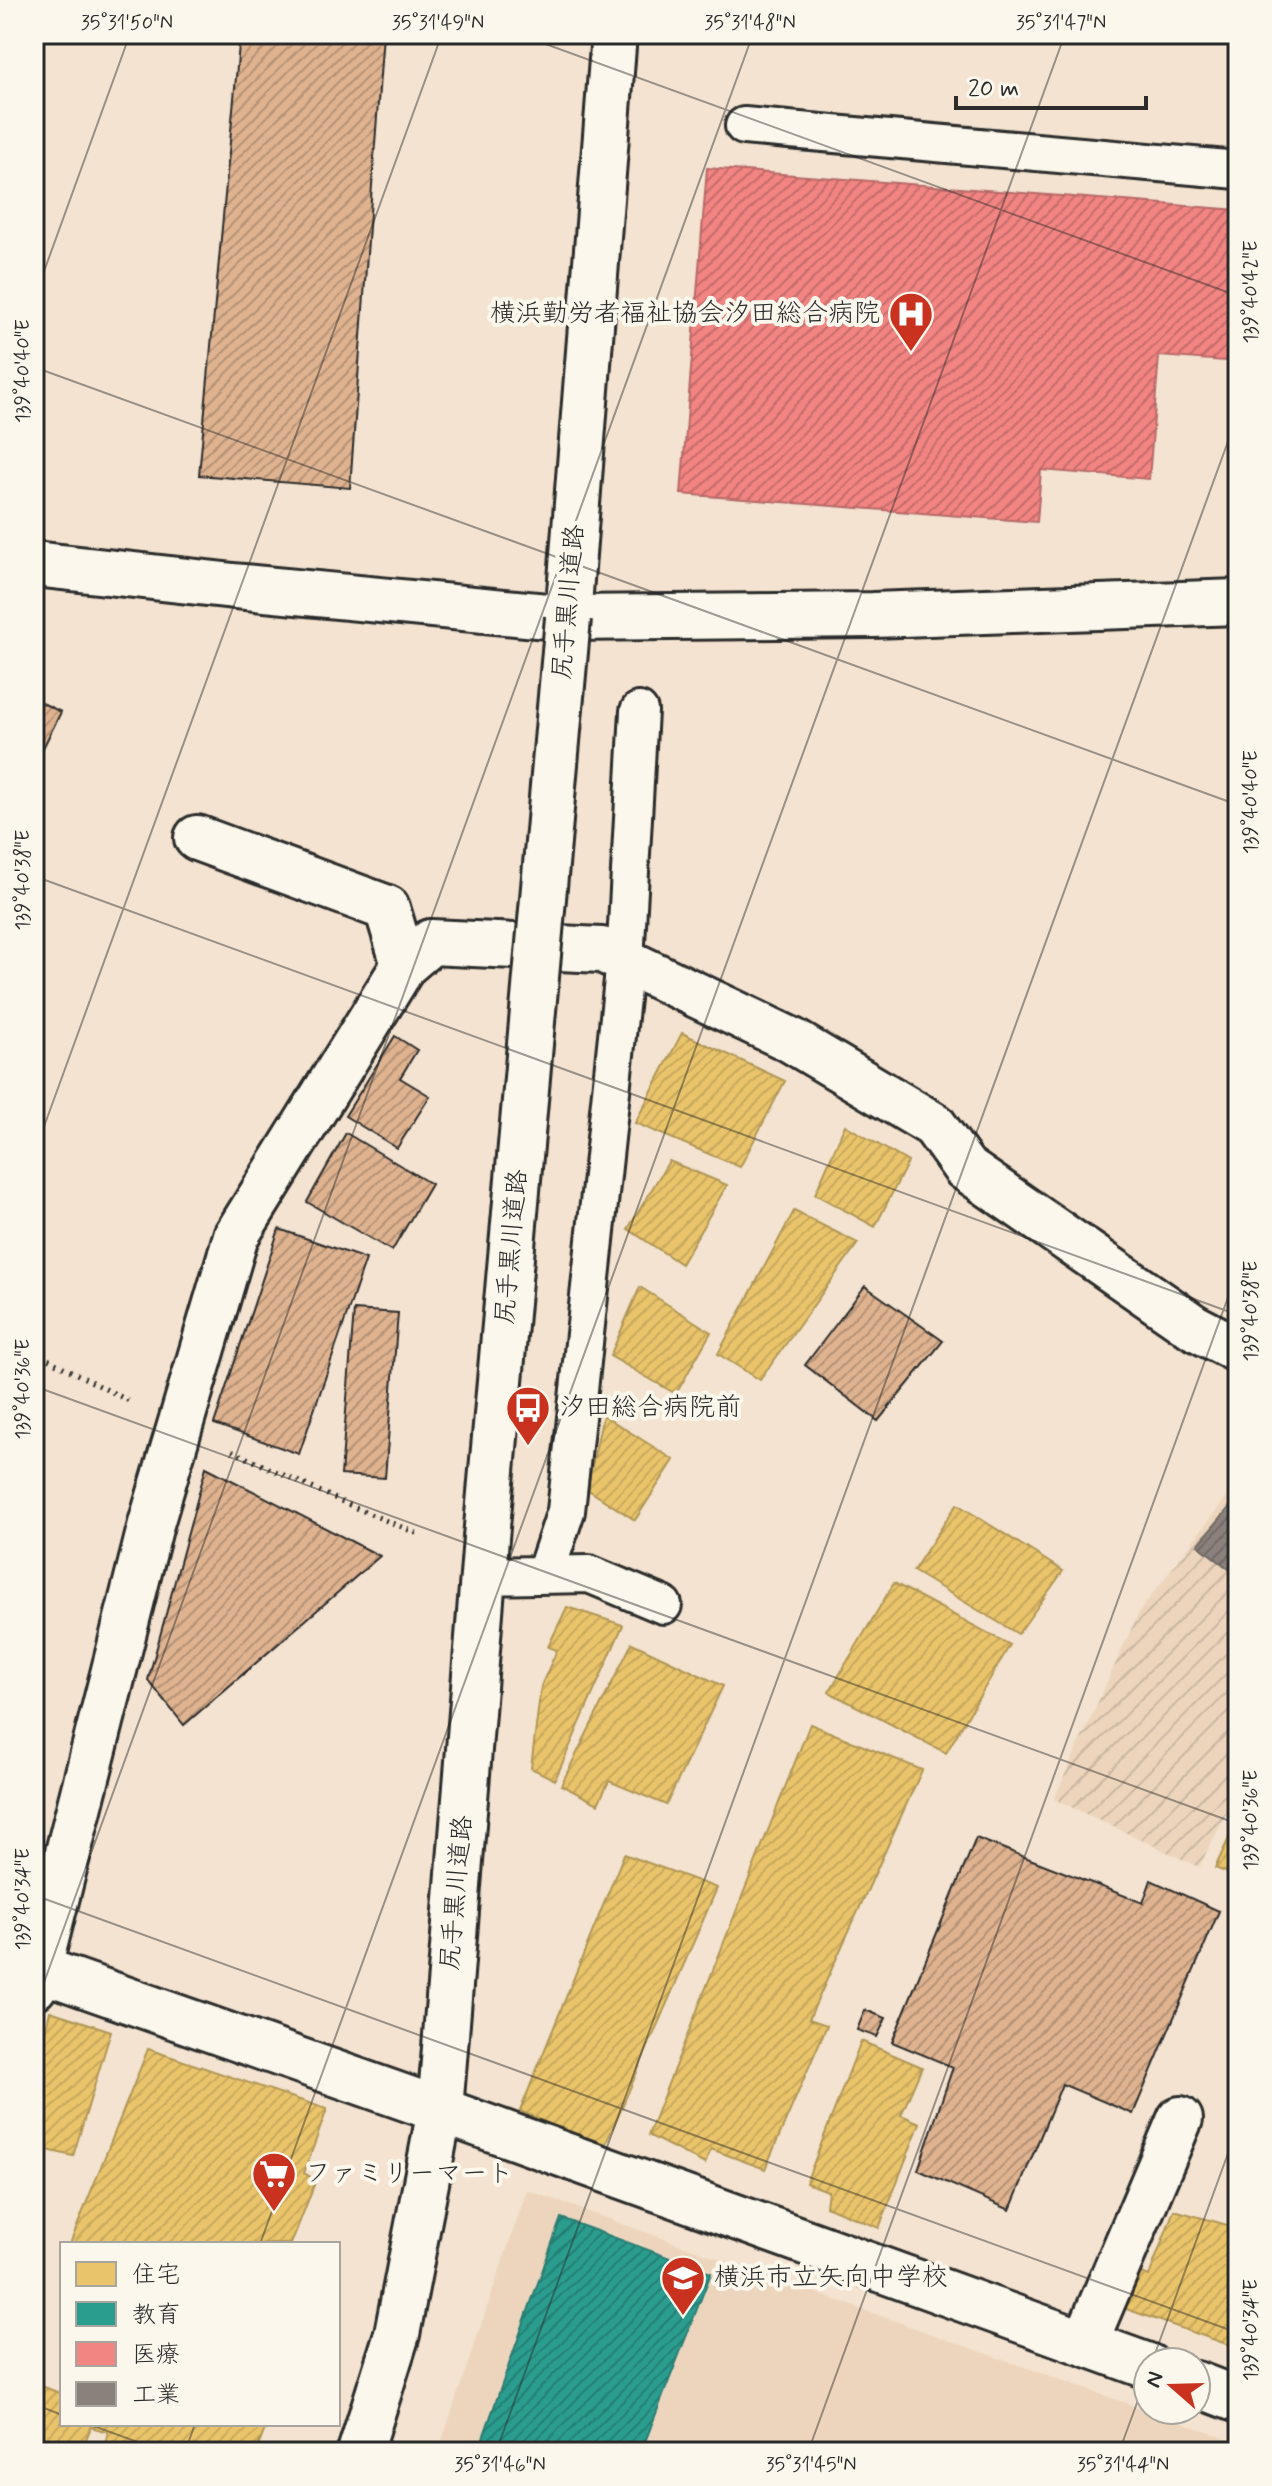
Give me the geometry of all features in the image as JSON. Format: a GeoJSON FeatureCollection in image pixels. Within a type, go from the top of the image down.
{"type":"FeatureCollection","features":[{"type":"Feature","properties":{"kind":"street","name":"尻手黒川道路"},"geometry":{"type":"LineString","coordinates":[[360,2452],[397,2334],[440,2110],[484,1557],[568,618],[614,34]]}},
{"type":"Feature","properties":{"kind":"street"},"geometry":{"type":"LineString","coordinates":[[34,564],[568,618],[873,615],[1238,602]]}},
{"type":"Feature","properties":{"kind":"street"},"geometry":{"type":"LineString","coordinates":[[197,838],[387,908],[404,965]]}},
{"type":"Feature","properties":{"kind":"street"},"geometry":{"type":"LineString","coordinates":[[1132,2360],[440,2110],[36,1974],[151,1524],[236,1236],[404,965],[431,942],[602,950],[791,1040],[934,1125],[965,1168],[1194,1327],[1238,1350]]}},
{"type":"Feature","properties":{"kind":"street"},"geometry":{"type":"LineString","coordinates":[[1085,2343],[1180,2119]]}},
{"type":"Feature","properties":{"kind":"street"},"geometry":{"type":"LineString","coordinates":[[1212,2390],[1238,2400]]}},
{"type":"Feature","properties":{"kind":"lane"},"geometry":{"type":"LineString","coordinates":[[744,126],[1238,170]]}},
{"type":"Feature","properties":{"kind":"lane"},"geometry":{"type":"LineString","coordinates":[[545,1574],[566,1511],[625,961],[639,711]]}},
{"type":"Feature","properties":{"kind":"lane"},"geometry":{"type":"LineString","coordinates":[[484,1557],[545,1574],[589,1574],[663,1605]]}},
{"type":"Feature","properties":{"kind":"path"},"geometry":{"type":"LineString","coordinates":[[358,1509],[421,1535]]}},
{"type":"Feature","properties":{"kind":"shaded area"},"geometry":{"type":"Polygon","coordinates":[[[1238,1482],[1238,1791],[1199,1867],[1054,1799],[1139,1612],[1238,1482]]]}},
{"type":"Feature","properties":{"kind":"shaded area","name":"横浜市立矢向中学校"},"geometry":{"type":"Polygon","coordinates":[[[527,2190],[1132,2405],[1132,2426],[1190,2426],[1238,2443],[1238,2452],[438,2452],[527,2190]]]}},
{"type":"Feature","properties":{"kind":"building: 住宅"},"geometry":{"type":"Polygon","coordinates":[[[682,1033],[785,1081],[740,1167],[635,1123],[682,1033]]]}},
{"type":"Feature","properties":{"kind":"building: 住宅"},"geometry":{"type":"Polygon","coordinates":[[[845,1125],[908,1162],[875,1227],[815,1194],[845,1125]]]}},
{"type":"Feature","properties":{"kind":"building: 住宅"},"geometry":{"type":"Polygon","coordinates":[[[669,1161],[727,1185],[681,1264],[628,1229],[669,1161]]]}},
{"type":"Feature","properties":{"kind":"building: 住宅"},"geometry":{"type":"Polygon","coordinates":[[[794,1211],[858,1243],[760,1380],[718,1354],[794,1211]]]}},
{"type":"Feature","properties":{"kind":"building: 住宅"},"geometry":{"type":"Polygon","coordinates":[[[640,1287],[711,1332],[676,1394],[610,1356],[640,1287]]]}},
{"type":"Feature","properties":{"kind":"building: 住宅"},"geometry":{"type":"Polygon","coordinates":[[[603,1415],[674,1460],[635,1520],[587,1489],[603,1415]]]}},
{"type":"Feature","properties":{"kind":"building: 住宅"},"geometry":{"type":"Polygon","coordinates":[[[957,1504],[1063,1571],[1018,1634],[913,1571],[957,1504]]]}},
{"type":"Feature","properties":{"kind":"building: 住宅"},"geometry":{"type":"Polygon","coordinates":[[[894,1583],[1010,1645],[946,1753],[829,1692],[894,1583]]]}},
{"type":"Feature","properties":{"kind":"building: 住宅"},"geometry":{"type":"Polygon","coordinates":[[[567,1607],[623,1625],[555,1780],[531,1768],[541,1686],[557,1650],[548,1647],[567,1607]]]}},
{"type":"Feature","properties":{"kind":"building: 住宅"},"geometry":{"type":"Polygon","coordinates":[[[632,1643],[723,1686],[666,1805],[609,1781],[598,1804],[561,1785],[632,1643]]]}},
{"type":"Feature","properties":{"kind":"building: 住宅"},"geometry":{"type":"Polygon","coordinates":[[[810,1724],[922,1770],[809,2019],[827,2025],[765,2169],[711,2149],[705,2164],[648,2135],[810,1724]]]}},
{"type":"Feature","properties":{"kind":"building: 住宅"},"geometry":{"type":"Polygon","coordinates":[[[1238,1819],[1238,1877],[1215,1868],[1238,1819]]]}},
{"type":"Feature","properties":{"kind":"building: 住宅"},"geometry":{"type":"Polygon","coordinates":[[[624,1854],[717,1888],[604,2148],[520,2111],[624,1854]]]}},
{"type":"Feature","properties":{"kind":"building: 住宅"},"geometry":{"type":"Polygon","coordinates":[[[50,2011],[111,2031],[73,2156],[34,2147],[34,2079],[50,2011]]]}},
{"type":"Feature","properties":{"kind":"building: 住宅"},"geometry":{"type":"Polygon","coordinates":[[[861,2041],[922,2067],[901,2115],[920,2123],[879,2228],[826,2206],[828,2191],[806,2183],[861,2041]]]}},
{"type":"Feature","properties":{"kind":"building: 住宅"},"geometry":{"type":"Polygon","coordinates":[[[148,2049],[327,2109],[304,2173],[316,2180],[292,2242],[71,2242],[148,2049]]]}},
{"type":"Feature","properties":{"kind":"building: 住宅"},"geometry":{"type":"Polygon","coordinates":[[[1174,2210],[1238,2228],[1238,2348],[1123,2308],[1136,2271],[1149,2276],[1174,2210]]]}},
{"type":"Feature","properties":{"kind":"building: 住宅"},"geometry":{"type":"Polygon","coordinates":[[[34,2383],[60,2393],[60,2426],[266,2426],[256,2452],[117,2452],[104,2447],[108,2432],[91,2427],[81,2452],[34,2452],[34,2383]]]}},
{"type":"Feature","properties":{"kind":"building: 教育"},"geometry":{"type":"Polygon","coordinates":[[[561,2218],[711,2273],[641,2452],[478,2452],[561,2218]]]}},
{"type":"Feature","properties":{"kind":"building: 医療"},"geometry":{"type":"Polygon","coordinates":[[[707,168],[1238,210],[1238,362],[1159,356],[1149,479],[1041,470],[1037,522],[681,494],[707,168]]]}},
{"type":"Feature","properties":{"kind":"building: 工業"},"geometry":{"type":"Polygon","coordinates":[[[1238,1497],[1238,1576],[1198,1545],[1238,1497]]]}},
{"type":"Feature","properties":{"kind":"building: その他"},"geometry":{"type":"Polygon","coordinates":[[[240,34],[383,34],[350,488],[199,475],[240,34]]]}},
{"type":"Feature","properties":{"kind":"building: その他"},"geometry":{"type":"Polygon","coordinates":[[[34,699],[61,712],[34,766],[34,699]]]}},
{"type":"Feature","properties":{"kind":"building: その他"},"geometry":{"type":"Polygon","coordinates":[[[395,1036],[417,1050],[400,1078],[430,1096],[397,1148],[345,1116],[395,1036]]]}},
{"type":"Feature","properties":{"kind":"building: その他"},"geometry":{"type":"Polygon","coordinates":[[[346,1133],[431,1184],[392,1251],[307,1202],[346,1133]]]}},
{"type":"Feature","properties":{"kind":"building: その他"},"geometry":{"type":"Polygon","coordinates":[[[279,1229],[366,1259],[299,1454],[214,1424],[279,1229]]]}},
{"type":"Feature","properties":{"kind":"building: その他"},"geometry":{"type":"Polygon","coordinates":[[[865,1286],[943,1341],[878,1421],[805,1365],[865,1286]]]}},
{"type":"Feature","properties":{"kind":"building: その他"},"geometry":{"type":"Polygon","coordinates":[[[354,1310],[398,1313],[385,1478],[341,1475],[354,1310]]]}},
{"type":"Feature","properties":{"kind":"building: その他"},"geometry":{"type":"Polygon","coordinates":[[[206,1467],[380,1556],[184,1725],[148,1680],[206,1467]]]}},
{"type":"Feature","properties":{"kind":"building: その他"},"geometry":{"type":"Polygon","coordinates":[[[976,1838],[1143,1903],[1151,1880],[1219,1911],[1133,2114],[1062,2084],[1010,2210],[918,2170],[953,2067],[892,2042],[976,1838]]]}},
{"type":"Feature","properties":{"kind":"building: その他"},"geometry":{"type":"Polygon","coordinates":[[[865,2010],[886,2018],[877,2037],[857,2030],[865,2010]]]}},
{"type":"Feature","properties":{"kind":"place","name":"横浜勤労者福祉協会汐田総合病院"},"geometry":{"type":"Point","coordinates":[911,353]}},
{"type":"Feature","properties":{"kind":"place","name":"汐田総合病院前"},"geometry":{"type":"Point","coordinates":[528,1447]}},
{"type":"Feature","properties":{"kind":"place","name":"ファミリーマート"},"geometry":{"type":"Point","coordinates":[274,2213]}},
{"type":"Feature","properties":{"kind":"place","name":"横浜市立矢向中学校"},"geometry":{"type":"Point","coordinates":[683,2317]}}]}
